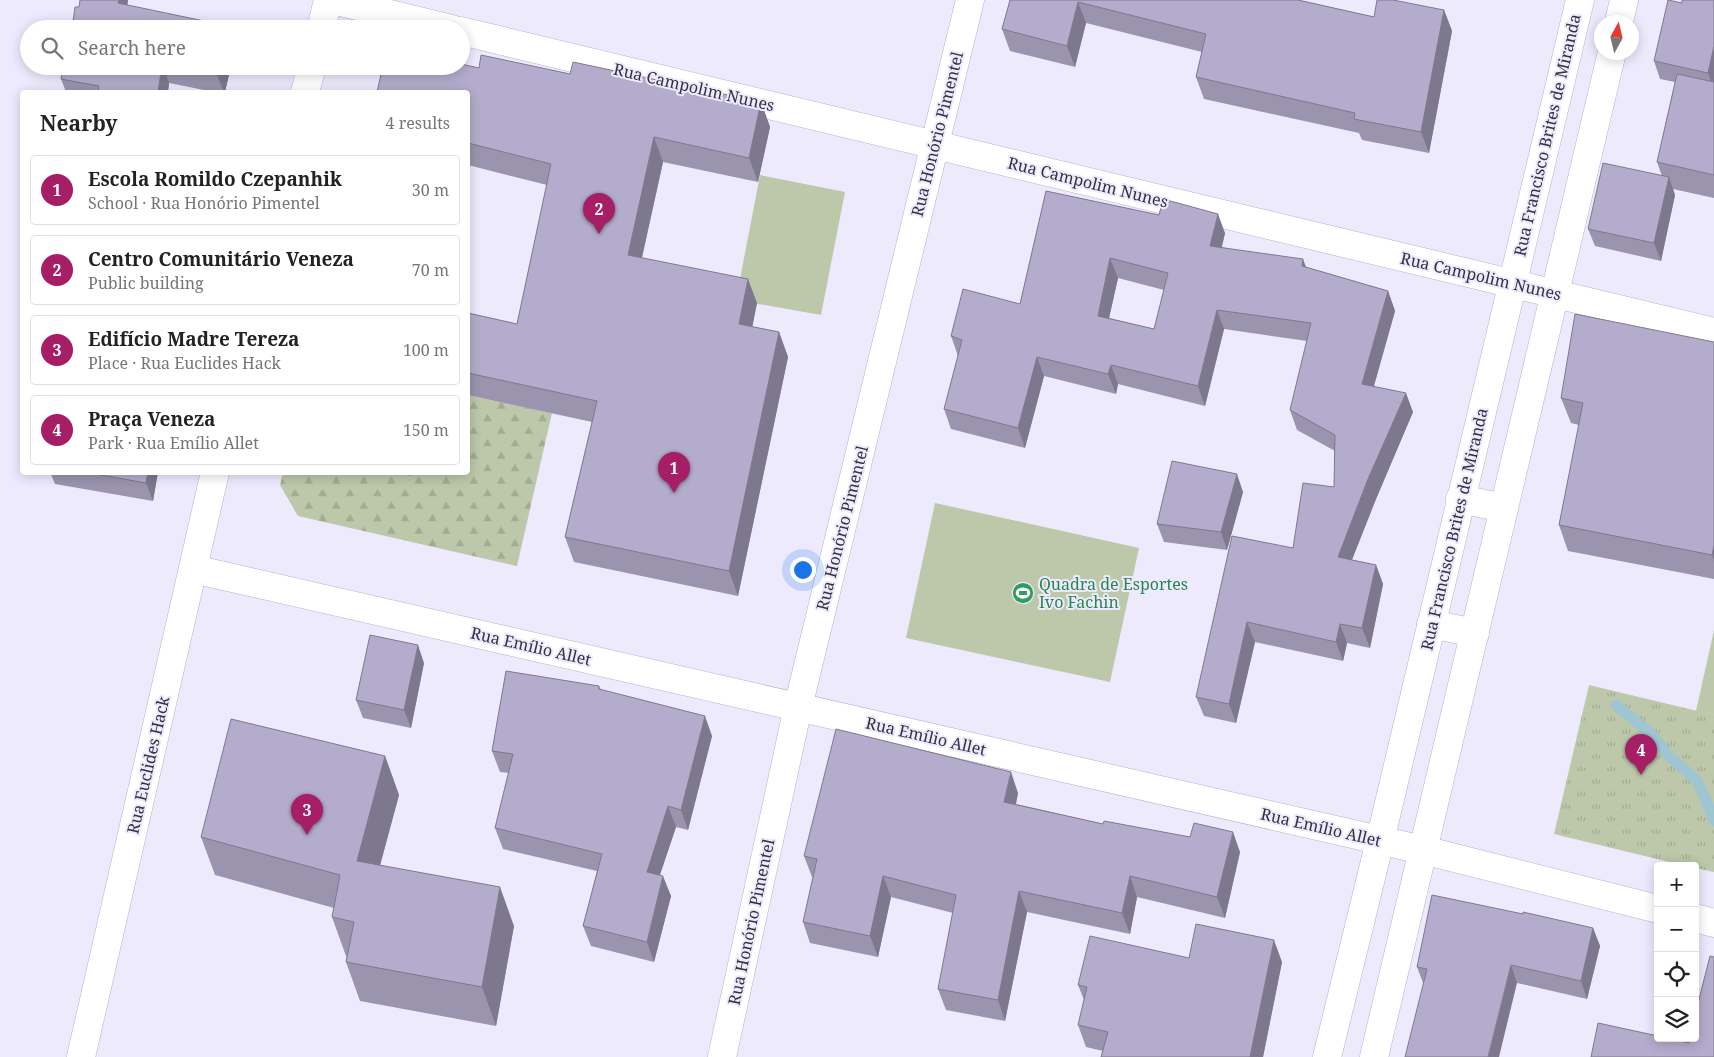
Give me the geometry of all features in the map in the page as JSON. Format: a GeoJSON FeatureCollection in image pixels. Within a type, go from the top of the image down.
{"type":"FeatureCollection","features":[{"type":"Feature","properties":{"kind":"street"},"geometry":{"type":"LineString","coordinates":[[323,20],[328,0]]}},
{"type":"Feature","properties":{"kind":"street"},"geometry":{"type":"LineString","coordinates":[[332,0],[415,20]]}},
{"type":"Feature","properties":{"kind":"street","name":"Rua Honório Pimentel"},"geometry":{"type":"LineString","coordinates":[[722,1057],[798,707],[970,0]]}},
{"type":"Feature","properties":{"kind":"street","name":"Rua Francisco Brites de Miranda"},"geometry":{"type":"LineString","coordinates":[[1327,1057],[1580,0]]}},
{"type":"Feature","properties":{"kind":"street"},"geometry":{"type":"LineString","coordinates":[[1621,15],[1624,0]]}},
{"type":"Feature","properties":{"kind":"street","name":"Rua Campolim Nunes"},"geometry":{"type":"LineString","coordinates":[[470,33],[1714,332]]}},
{"type":"Feature","properties":{"kind":"street"},"geometry":{"type":"LineString","coordinates":[[1374,1057],[1610,60]]}},
{"type":"Feature","properties":{"kind":"street"},"geometry":{"type":"LineString","coordinates":[[306,90],[310,75]]}},
{"type":"Feature","properties":{"kind":"street"},"geometry":{"type":"LineString","coordinates":[[1558,88],[1600,100]]}},
{"type":"Feature","properties":{"kind":"street","name":"Rua Euclides Hack"},"geometry":{"type":"LineString","coordinates":[[81,1057],[214,475]]}},
{"type":"Feature","properties":{"kind":"street"},"geometry":{"type":"LineString","coordinates":[[1460,499],[1504,508]]}},
{"type":"Feature","properties":{"kind":"street","name":"Rua Emílio Allet"},"geometry":{"type":"LineString","coordinates":[[193,569],[1423,850],[1654,908]]}},
{"type":"Feature","properties":{"kind":"street"},"geometry":{"type":"LineString","coordinates":[[1431,624],[1475,633]]}},
{"type":"Feature","properties":{"kind":"street"},"geometry":{"type":"LineString","coordinates":[[1699,919],[1714,923]]}},
{"type":"Feature","properties":{"kind":"green space"},"geometry":{"type":"Polygon","coordinates":[[[760,175],[845,192],[821,315],[736,300],[760,175]]]}},
{"type":"Feature","properties":{"kind":"green space"},"geometry":{"type":"Polygon","coordinates":[[[470,395],[552,413],[517,566],[298,516],[280,485],[282,475],[470,475],[470,395]]]}},
{"type":"Feature","properties":{"kind":"green space","name":"Quadra de Esportes Ivo Fachin"},"geometry":{"type":"Polygon","coordinates":[[[935,503],[1139,548],[1110,682],[906,638],[935,503]]]}},
{"type":"Feature","properties":{"kind":"green space"},"geometry":{"type":"Polygon","coordinates":[[[1714,630],[1714,715],[1696,711],[1714,630]]]}},
{"type":"Feature","properties":{"kind":"green space"},"geometry":{"type":"Polygon","coordinates":[[[1589,685],[1714,715],[1714,872],[1699,869],[1699,862],[1670,862],[1554,834],[1589,685]]]}},
{"type":"Feature","properties":{"kind":"building"},"geometry":{"type":"Polygon","coordinates":[[[80,0],[119,0],[118,3],[199,20],[73,20],[75,7],[79,7],[80,0]]]}},
{"type":"Feature","properties":{"kind":"building"},"geometry":{"type":"Polygon","coordinates":[[[1010,0],[1298,0],[1374,17],[1377,0],[1393,0],[1444,10],[1421,132],[1354,119],[1355,113],[1196,77],[1206,34],[1078,2],[1067,46],[1002,29],[1010,0]]]}},
{"type":"Feature","properties":{"kind":"building"},"geometry":{"type":"Polygon","coordinates":[[[1668,0],[1682,3],[1682,0],[1714,0],[1714,46],[1708,73],[1654,61],[1668,0]]]}},
{"type":"Feature","properties":{"kind":"building"},"geometry":{"type":"Polygon","coordinates":[[[481,55],[570,74],[573,62],[761,102],[749,158],[654,137],[628,255],[748,279],[739,324],[779,332],[729,571],[565,537],[597,401],[470,373],[470,313],[517,324],[551,164],[470,144],[470,90],[377,90],[381,75],[470,75],[470,66],[479,68],[481,55]]]}},
{"type":"Feature","properties":{"kind":"building"},"geometry":{"type":"Polygon","coordinates":[[[1677,74],[1714,82],[1714,175],[1657,162],[1677,74]]]}},
{"type":"Feature","properties":{"kind":"building"},"geometry":{"type":"Polygon","coordinates":[[[62,75],[161,75],[158,90],[98,90],[99,86],[61,79],[62,75]]]}},
{"type":"Feature","properties":{"kind":"building"},"geometry":{"type":"Polygon","coordinates":[[[1603,163],[1669,177],[1654,243],[1588,229],[1603,163]]]}},
{"type":"Feature","properties":{"kind":"building"},"geometry":{"type":"Polygon","coordinates":[[[1046,191],[1159,215],[1163,199],[1218,214],[1210,246],[1303,259],[1302,266],[1388,291],[1362,384],[1406,393],[1368,479],[1338,557],[1376,565],[1362,628],[1340,624],[1336,642],[1247,622],[1229,704],[1196,697],[1232,536],[1293,548],[1303,483],[1334,487],[1335,435],[1290,410],[1311,323],[1217,310],[1198,386],[1111,365],[1108,374],[1037,357],[1018,428],[944,409],[962,340],[951,336],[963,289],[1020,304],[1046,191]],[[1110,258],[1098,316],[1154,329],[1168,273],[1110,258]]]}},
{"type":"Feature","properties":{"kind":"building"},"geometry":{"type":"Polygon","coordinates":[[[1575,314],[1714,342],[1714,545],[1712,555],[1559,525],[1583,403],[1561,398],[1575,314]]]}},
{"type":"Feature","properties":{"kind":"building"},"geometry":{"type":"Polygon","coordinates":[[[1172,461],[1237,474],[1221,532],[1157,524],[1172,461]]]}},
{"type":"Feature","properties":{"kind":"building"},"geometry":{"type":"Polygon","coordinates":[[[101,475],[147,475],[146,483],[101,475]]]}},
{"type":"Feature","properties":{"kind":"building"},"geometry":{"type":"Polygon","coordinates":[[[370,635],[418,645],[404,710],[356,700],[370,635]]]}},
{"type":"Feature","properties":{"kind":"building"},"geometry":{"type":"Polygon","coordinates":[[[506,671],[599,686],[599,689],[705,716],[681,810],[668,806],[647,872],[663,876],[647,942],[583,926],[602,854],[495,828],[513,754],[492,751],[506,671]]]}},
{"type":"Feature","properties":{"kind":"building"},"geometry":{"type":"Polygon","coordinates":[[[231,719],[385,756],[357,861],[500,887],[482,987],[346,962],[354,922],[332,917],[340,875],[201,837],[231,719]]]}},
{"type":"Feature","properties":{"kind":"building"},"geometry":{"type":"Polygon","coordinates":[[[836,729],[1011,772],[1004,802],[1103,824],[1104,821],[1190,837],[1194,823],[1233,832],[1217,897],[1130,876],[1122,913],[1019,891],[998,1000],[938,989],[956,895],[883,876],[870,936],[803,922],[817,859],[804,856],[836,729]]]}},
{"type":"Feature","properties":{"kind":"building"},"geometry":{"type":"Polygon","coordinates":[[[1432,895],[1523,914],[1523,912],[1593,928],[1581,981],[1511,965],[1488,1057],[1405,1057],[1427,969],[1417,967],[1432,895]]]}},
{"type":"Feature","properties":{"kind":"building"},"geometry":{"type":"Polygon","coordinates":[[[1196,924],[1274,940],[1250,1057],[1101,1057],[1108,1032],[1078,1025],[1087,987],[1078,985],[1090,936],[1189,958],[1196,924]]]}},
{"type":"Feature","properties":{"kind":"building"},"geometry":{"type":"Polygon","coordinates":[[[1710,956],[1714,957],[1714,1057],[1591,1057],[1598,1023],[1654,1035],[1654,1042],[1699,1042],[1699,999],[1710,956]]]}},
{"type":"Feature","properties":{"kind":"waterway"},"geometry":{"type":"LineString","coordinates":[[1616,705],[1651,734],[1667,754],[1697,781],[1714,821]]}},
{"type":"Feature","properties":{"kind":"place","name":"Centro Comunitário Veneza"},"geometry":{"type":"Point","coordinates":[599,234]}},
{"type":"Feature","properties":{"kind":"place","name":"Escola Romildo Czepanhik"},"geometry":{"type":"Point","coordinates":[674,493]}},
{"type":"Feature","properties":{"kind":"place","name":"Quadra de Esportes Ivo Fachin"},"geometry":{"type":"Point","coordinates":[1023,593]}},
{"type":"Feature","properties":{"kind":"place","name":"Praça Veneza"},"geometry":{"type":"Point","coordinates":[1641,775]}},
{"type":"Feature","properties":{"kind":"place","name":"Edifício Madre Tereza"},"geometry":{"type":"Point","coordinates":[307,835]}}]}
